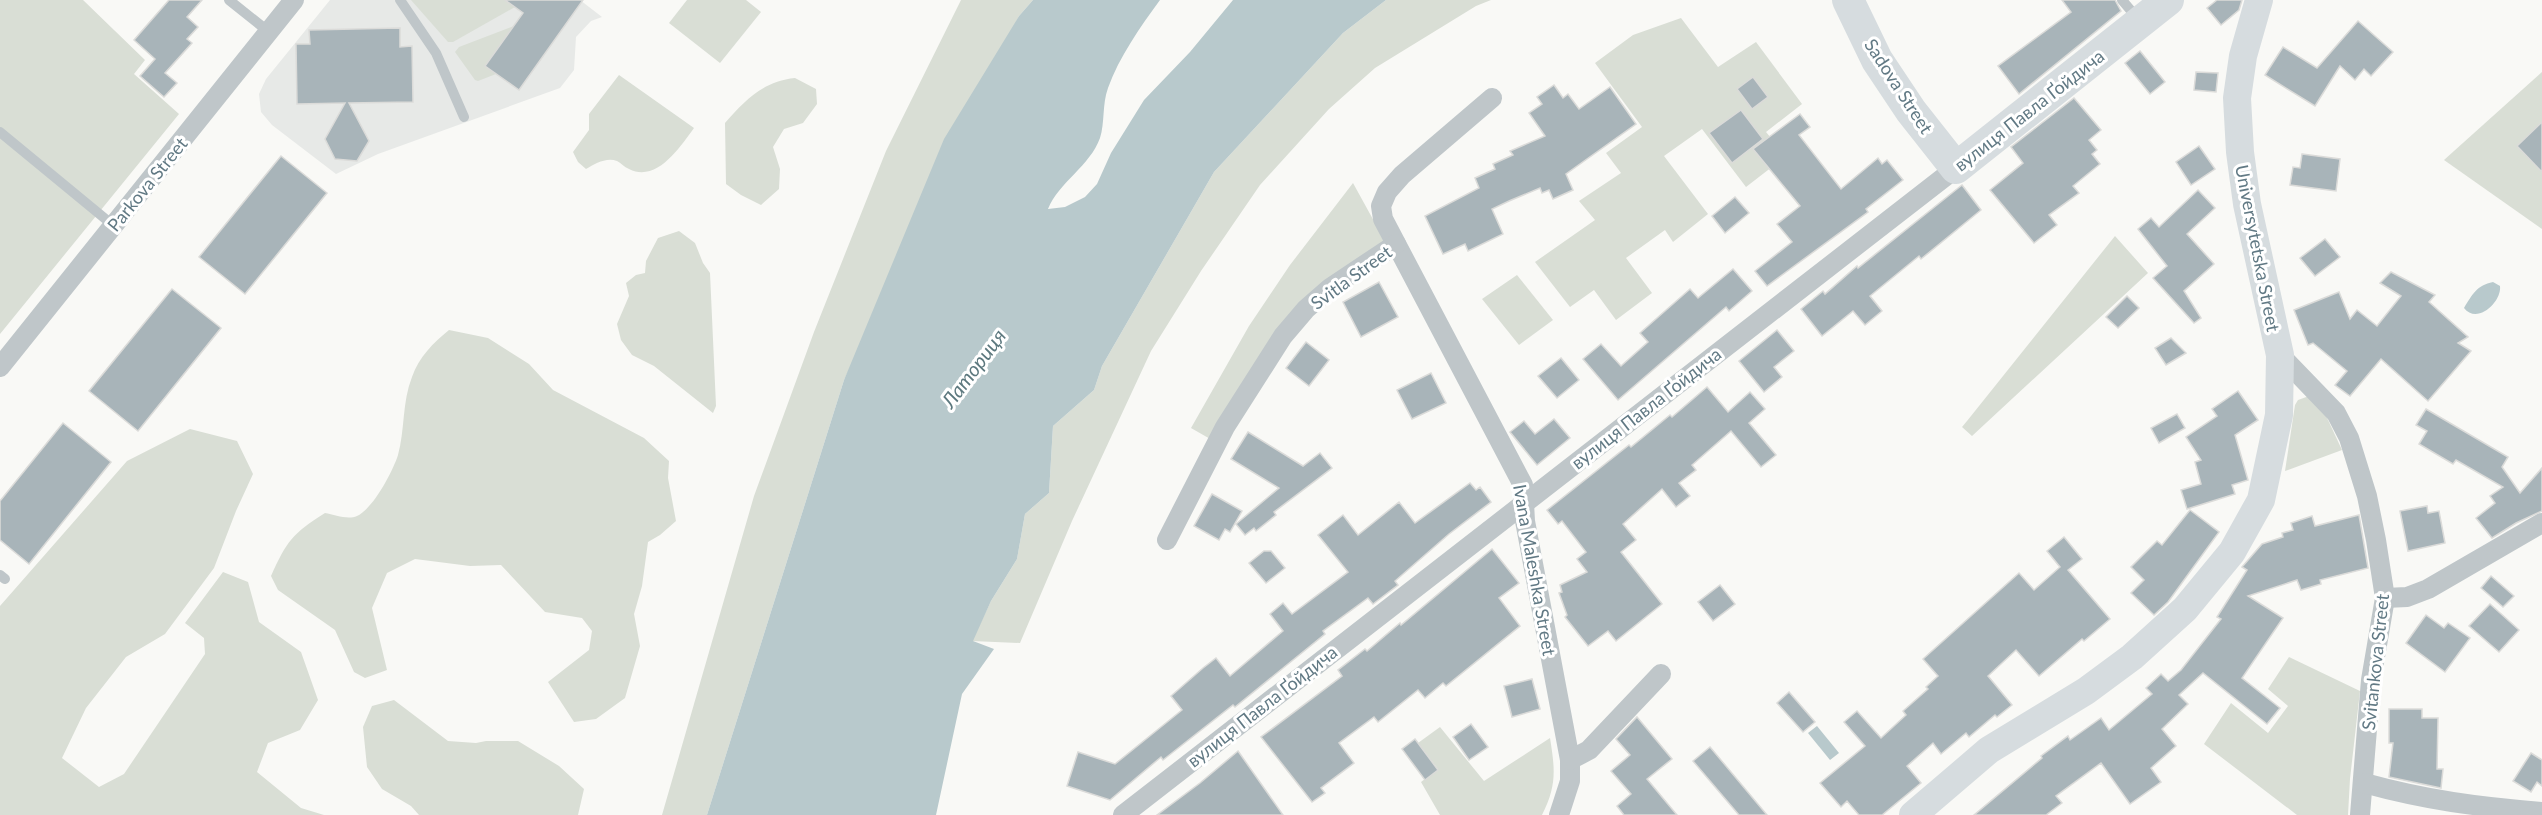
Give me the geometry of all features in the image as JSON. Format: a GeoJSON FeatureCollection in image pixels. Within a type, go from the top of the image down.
{"type":"FeatureCollection","features":[{"type":"Feature","properties":{"kind":"main road","name":"Sadova Street"},"geometry":{"type":"LineString","coordinates":[[1848,0],[1877,60],[1911,111],[1956,168]]}},
{"type":"Feature","properties":{"kind":"main road","name":"вулиця Павла Ґойдича"},"geometry":{"type":"LineString","coordinates":[[1956,168],[2131,11],[2168,0]]}},
{"type":"Feature","properties":{"kind":"street","name":"Parkova Street"},"geometry":{"type":"LineString","coordinates":[[0,368],[294,0]]}},
{"type":"Feature","properties":{"kind":"street","name":"Universytetska Street"},"geometry":{"type":"LineString","coordinates":[[1913,815],[1989,750],[2086,691],[2132,657],[2185,609],[2232,552],[2261,500],[2271,463],[2279,416],[2280,355],[2247,204],[2240,152],[2237,98],[2243,56],[2259,0]]}},
{"type":"Feature","properties":{"kind":"street","name":"Svitla Street"},"geometry":{"type":"LineString","coordinates":[[1167,540],[1225,427],[1283,336],[1306,309],[1330,288],[1396,244],[1383,219],[1381,206],[1387,192],[1402,175],[1492,98]]}},
{"type":"Feature","properties":{"kind":"street","name":"вулиця Павла Ґойдича"},"geometry":{"type":"LineString","coordinates":[[1123,815],[1956,168]]}},
{"type":"Feature","properties":{"kind":"street","name":"Ivana Maleshka Street"},"geometry":{"type":"LineString","coordinates":[[1396,244],[1523,485],[1522,503],[1570,760],[1570,781],[1559,815]]}},
{"type":"Feature","properties":{"kind":"street","name":"Svitankova Street"},"geometry":{"type":"LineString","coordinates":[[2280,355],[2336,413],[2349,438],[2367,496],[2385,598],[2371,680],[2360,815]]}},
{"type":"Feature","properties":{"kind":"street"},"geometry":{"type":"LineString","coordinates":[[2385,598],[2407,597],[2428,589],[2542,523]]}},
{"type":"Feature","properties":{"kind":"street"},"geometry":{"type":"LineString","coordinates":[[1570,760],[1589,750],[1661,674]]}},
{"type":"Feature","properties":{"kind":"street"},"geometry":{"type":"LineString","coordinates":[[2364,783],[2409,795],[2464,805],[2542,812]]}},
{"type":"Feature","properties":{"kind":"lane"},"geometry":{"type":"LineString","coordinates":[[229,0],[269,32]]}},
{"type":"Feature","properties":{"kind":"lane"},"geometry":{"type":"LineString","coordinates":[[400,0],[436,53],[464,117]]}},
{"type":"Feature","properties":{"kind":"lane"},"geometry":{"type":"LineString","coordinates":[[0,132],[114,226]]}},
{"type":"Feature","properties":{"kind":"shaded area"},"geometry":{"type":"Polygon","coordinates":[[[0,0],[83,0],[145,60],[134,74],[179,114],[0,334],[0,0]]]}},
{"type":"Feature","properties":{"kind":"shaded area"},"geometry":{"type":"Polygon","coordinates":[[[330,0],[580,0],[602,17],[591,21],[576,37],[574,70],[560,88],[378,154],[336,174],[272,125],[261,112],[259,94],[266,79],[330,0]]]}},
{"type":"Feature","properties":{"kind":"shaded area"},"geometry":{"type":"Polygon","coordinates":[[[411,0],[505,0],[515,7],[453,42],[448,42],[411,0]]]}},
{"type":"Feature","properties":{"kind":"shaded area"},"geometry":{"type":"Polygon","coordinates":[[[687,0],[746,0],[761,12],[720,63],[669,23],[687,0]]]}},
{"type":"Feature","properties":{"kind":"shaded area"},"geometry":{"type":"Polygon","coordinates":[[[961,0],[1033,0],[1019,16],[844,380],[707,815],[662,815],[754,496],[814,332],[886,151],[961,0]]]}},
{"type":"Feature","properties":{"kind":"shaded area"},"geometry":{"type":"Polygon","coordinates":[[[1386,0],[1491,0],[1476,6],[1375,68],[1329,109],[1260,185],[1201,271],[1151,351],[1072,521],[1020,643],[972,641],[991,601],[1017,559],[1025,514],[1049,493],[1053,426],[1094,390],[1102,366],[1214,172],[1343,33],[1386,0]]]}},
{"type":"Feature","properties":{"kind":"shaded area"},"geometry":{"type":"Polygon","coordinates":[[[1681,18],[1718,67],[1756,42],[1802,104],[1766,132],[1786,156],[1746,187],[1702,129],[1664,156],[1708,214],[1673,242],[1665,230],[1626,258],[1652,293],[1616,320],[1594,290],[1570,307],[1535,262],[1595,220],[1579,201],[1621,173],[1606,153],[1642,127],[1595,63],[1633,35],[1681,18]]]}},
{"type":"Feature","properties":{"kind":"shaded area"},"geometry":{"type":"Polygon","coordinates":[[[514,26],[486,66],[496,74],[475,80],[455,52],[459,47],[514,26]]]}},
{"type":"Feature","properties":{"kind":"shaded area"},"geometry":{"type":"Polygon","coordinates":[[[2542,72],[2542,229],[2444,160],[2542,72]]]}},
{"type":"Feature","properties":{"kind":"shaded area"},"geometry":{"type":"Polygon","coordinates":[[[619,75],[694,128],[667,161],[649,171],[639,172],[629,169],[613,160],[601,162],[586,169],[578,162],[573,152],[589,130],[589,114],[619,75]]]}},
{"type":"Feature","properties":{"kind":"shaded area"},"geometry":{"type":"Polygon","coordinates":[[[795,78],[816,89],[817,104],[803,123],[784,129],[773,147],[780,169],[779,189],[761,205],[726,184],[725,123],[740,107],[765,87],[795,78]]]}},
{"type":"Feature","properties":{"kind":"shaded area"},"geometry":{"type":"Polygon","coordinates":[[[1353,183],[1386,243],[1303,305],[1212,440],[1191,428],[1249,326],[1290,265],[1353,183]]]}},
{"type":"Feature","properties":{"kind":"shaded area"},"geometry":{"type":"Polygon","coordinates":[[[679,231],[695,243],[710,273],[716,406],[713,413],[654,366],[632,355],[621,340],[617,324],[629,296],[626,283],[636,275],[645,273],[646,261],[658,238],[679,231]]]}},
{"type":"Feature","properties":{"kind":"shaded area"},"geometry":{"type":"Polygon","coordinates":[[[2115,236],[2148,273],[1972,436],[1962,427],[2115,236]]]}},
{"type":"Feature","properties":{"kind":"shaded area"},"geometry":{"type":"Polygon","coordinates":[[[1517,275],[1553,320],[1519,345],[1482,299],[1517,275]]]}},
{"type":"Feature","properties":{"kind":"shaded area"},"geometry":{"type":"Polygon","coordinates":[[[449,330],[488,338],[529,364],[553,390],[644,438],[669,461],[668,478],[676,521],[648,542],[642,586],[634,614],[640,646],[625,698],[596,719],[574,722],[548,682],[589,650],[592,631],[582,618],[545,612],[501,565],[470,566],[415,559],[387,573],[372,608],[387,670],[365,678],[354,672],[335,630],[278,590],[271,576],[286,546],[305,527],[325,513],[346,517],[357,516],[376,498],[398,455],[407,396],[418,363],[437,340],[449,330]]]}},
{"type":"Feature","properties":{"kind":"shaded area"},"geometry":{"type":"Polygon","coordinates":[[[2309,396],[2322,407],[2342,450],[2285,471],[2295,405],[2298,400],[2309,396]]]}},
{"type":"Feature","properties":{"kind":"shaded area"},"geometry":{"type":"Polygon","coordinates":[[[190,429],[237,441],[253,474],[214,568],[165,634],[126,657],[86,708],[62,758],[99,787],[124,774],[205,654],[204,638],[185,623],[223,572],[248,582],[259,622],[301,652],[318,700],[300,730],[268,743],[257,772],[301,808],[324,815],[0,815],[0,606],[127,461],[190,429]]]}},
{"type":"Feature","properties":{"kind":"shaded area"},"geometry":{"type":"Polygon","coordinates":[[[2289,657],[2360,691],[2348,815],[2297,815],[2204,744],[2231,703],[2268,733],[2288,706],[2268,689],[2289,657]]]}},
{"type":"Feature","properties":{"kind":"shaded area"},"geometry":{"type":"Polygon","coordinates":[[[394,700],[448,741],[476,743],[518,741],[559,766],[584,789],[578,815],[419,815],[411,806],[382,789],[367,767],[363,727],[372,706],[394,700]]]}},
{"type":"Feature","properties":{"kind":"shaded area"},"geometry":{"type":"Polygon","coordinates":[[[1440,727],[1484,781],[1550,738],[1553,777],[1550,795],[1542,815],[1440,815],[1421,782],[1438,769],[1418,743],[1440,727]]]}},
{"type":"Feature","properties":{"kind":"water","name":"Латориця"},"geometry":{"type":"Polygon","coordinates":[[[1033,0],[1160,0],[1131,42],[1113,76],[1106,94],[1102,132],[1095,148],[1082,166],[1059,190],[1048,209],[1065,207],[1085,197],[1097,184],[1111,153],[1144,100],[1190,52],[1233,0],[1386,0],[1343,33],[1214,172],[1102,366],[1094,390],[1053,426],[1049,493],[1025,514],[1017,559],[991,601],[973,641],[994,649],[962,694],[936,815],[707,815],[844,380],[944,139],[1019,16],[1033,0]]]}},
{"type":"Feature","properties":{"kind":"water"},"geometry":{"type":"Polygon","coordinates":[[[2493,282],[2500,286],[2497,299],[2482,313],[2469,313],[2464,308],[2472,295],[2487,283],[2493,282]]]}},
{"type":"Feature","properties":{"kind":"water"},"geometry":{"type":"Polygon","coordinates":[[[1817,726],[1839,753],[1830,760],[1808,733],[1817,726]]]}},
{"type":"Feature","properties":{"kind":"building"},"geometry":{"type":"Polygon","coordinates":[[[169,0],[202,0],[187,17],[198,27],[187,39],[192,43],[165,73],[177,83],[164,97],[140,76],[155,59],[134,40],[169,0]]]}},
{"type":"Feature","properties":{"kind":"building"},"geometry":{"type":"Polygon","coordinates":[[[505,0],[583,0],[519,90],[485,66],[523,13],[505,0]]]}},
{"type":"Feature","properties":{"kind":"building"},"geometry":{"type":"Polygon","coordinates":[[[2062,0],[2115,0],[2121,11],[2019,94],[1998,66],[2071,12],[2062,0]]]}},
{"type":"Feature","properties":{"kind":"building"},"geometry":{"type":"Polygon","coordinates":[[[2217,0],[2242,0],[2239,10],[2221,25],[2207,8],[2217,0]]]}},
{"type":"Feature","properties":{"kind":"building"},"geometry":{"type":"Polygon","coordinates":[[[2358,21],[2393,52],[2371,76],[2364,69],[2355,80],[2340,66],[2315,106],[2265,75],[2283,47],[2317,68],[2358,21]]]}},
{"type":"Feature","properties":{"kind":"building"},"geometry":{"type":"Polygon","coordinates":[[[400,28],[400,47],[412,46],[413,102],[349,103],[369,141],[357,161],[335,159],[325,139],[345,103],[297,104],[296,44],[310,44],[309,30],[400,28]]]}},
{"type":"Feature","properties":{"kind":"building"},"geometry":{"type":"Polygon","coordinates":[[[2140,51],[2165,82],[2150,94],[2125,63],[2140,51]]]}},
{"type":"Feature","properties":{"kind":"building"},"geometry":{"type":"Polygon","coordinates":[[[2196,72],[2218,73],[2216,92],[2194,90],[2196,72]]]}},
{"type":"Feature","properties":{"kind":"building"},"geometry":{"type":"Polygon","coordinates":[[[1753,77],[1768,97],[1752,109],[1737,89],[1753,77]]]}},
{"type":"Feature","properties":{"kind":"building"},"geometry":{"type":"Polygon","coordinates":[[[1554,85],[1563,98],[1568,94],[1579,109],[1610,87],[1636,124],[1566,174],[1573,190],[1553,199],[1549,190],[1542,193],[1540,188],[1492,209],[1503,234],[1468,251],[1465,244],[1443,254],[1425,216],[1479,188],[1475,178],[1495,169],[1493,164],[1513,155],[1510,151],[1545,136],[1529,113],[1542,104],[1537,97],[1554,85]]]}},
{"type":"Feature","properties":{"kind":"building"},"geometry":{"type":"Polygon","coordinates":[[[2074,98],[2101,130],[2089,140],[2097,150],[2092,154],[2100,164],[2073,186],[2079,193],[2049,215],[2057,225],[2034,243],[1990,190],[2023,163],[2011,147],[2074,98]]]}},
{"type":"Feature","properties":{"kind":"building"},"geometry":{"type":"Polygon","coordinates":[[[1741,110],[1763,139],[1732,163],[1709,133],[1741,110]]]}},
{"type":"Feature","properties":{"kind":"building"},"geometry":{"type":"Polygon","coordinates":[[[1800,114],[1810,127],[1799,135],[1841,189],[1878,158],[1882,164],[1887,160],[1903,180],[1866,209],[1868,212],[1767,286],[1755,271],[1792,242],[1777,224],[1800,206],[1753,149],[1800,114]]]}},
{"type":"Feature","properties":{"kind":"building"},"geometry":{"type":"Polygon","coordinates":[[[2542,122],[2542,172],[2517,146],[2542,122]]]}},
{"type":"Feature","properties":{"kind":"building"},"geometry":{"type":"Polygon","coordinates":[[[2199,146],[2215,169],[2191,185],[2176,162],[2199,146]]]}},
{"type":"Feature","properties":{"kind":"building"},"geometry":{"type":"Polygon","coordinates":[[[2302,154],[2340,159],[2336,191],[2290,185],[2293,167],[2300,168],[2302,154]]]}},
{"type":"Feature","properties":{"kind":"building"},"geometry":{"type":"Polygon","coordinates":[[[281,156],[327,193],[245,294],[199,257],[281,156]]]}},
{"type":"Feature","properties":{"kind":"building"},"geometry":{"type":"Polygon","coordinates":[[[1962,185],[1981,210],[1921,259],[1919,256],[1870,296],[1882,311],[1865,325],[1853,311],[1822,336],[1801,309],[1823,291],[1825,294],[1857,266],[1858,268],[1962,185]]]}},
{"type":"Feature","properties":{"kind":"building"},"geometry":{"type":"Polygon","coordinates":[[[2198,190],[2215,208],[2187,234],[2214,264],[2184,291],[2201,318],[2194,323],[2153,278],[2167,266],[2138,229],[2151,218],[2159,227],[2198,190]]]}},
{"type":"Feature","properties":{"kind":"building"},"geometry":{"type":"Polygon","coordinates":[[[1735,197],[1749,213],[1725,233],[1712,216],[1735,197]]]}},
{"type":"Feature","properties":{"kind":"building"},"geometry":{"type":"Polygon","coordinates":[[[2325,239],[2340,257],[2315,276],[2300,258],[2325,239]]]}},
{"type":"Feature","properties":{"kind":"building"},"geometry":{"type":"Polygon","coordinates":[[[1733,269],[1752,291],[1729,311],[1726,307],[1618,400],[1583,359],[1601,344],[1621,366],[1648,342],[1640,333],[1690,289],[1698,298],[1733,269]]]}},
{"type":"Feature","properties":{"kind":"building"},"geometry":{"type":"Polygon","coordinates":[[[2391,272],[2435,295],[2429,302],[2468,337],[2458,343],[2471,351],[2428,401],[2381,359],[2350,396],[2335,385],[2347,371],[2313,343],[2308,345],[2294,310],[2339,292],[2350,319],[2357,310],[2377,326],[2401,296],[2380,283],[2391,272]]]}},
{"type":"Feature","properties":{"kind":"building"},"geometry":{"type":"Polygon","coordinates":[[[1379,282],[1398,317],[1361,337],[1343,302],[1379,282]]]}},
{"type":"Feature","properties":{"kind":"building"},"geometry":{"type":"Polygon","coordinates":[[[172,289],[221,328],[138,431],[89,391],[172,289]]]}},
{"type":"Feature","properties":{"kind":"building"},"geometry":{"type":"Polygon","coordinates":[[[2127,296],[2139,308],[2118,328],[2106,317],[2127,296]]]}},
{"type":"Feature","properties":{"kind":"building"},"geometry":{"type":"Polygon","coordinates":[[[1777,330],[1794,351],[1774,367],[1782,377],[1764,392],[1739,361],[1777,330]]]}},
{"type":"Feature","properties":{"kind":"building"},"geometry":{"type":"Polygon","coordinates":[[[2171,338],[2186,353],[2166,365],[2155,348],[2171,338]]]}},
{"type":"Feature","properties":{"kind":"building"},"geometry":{"type":"Polygon","coordinates":[[[1306,342],[1329,360],[1309,386],[1286,368],[1306,342]]]}},
{"type":"Feature","properties":{"kind":"building"},"geometry":{"type":"Polygon","coordinates":[[[1561,358],[1579,380],[1557,398],[1538,376],[1561,358]]]}},
{"type":"Feature","properties":{"kind":"building"},"geometry":{"type":"Polygon","coordinates":[[[1431,373],[1446,403],[1412,419],[1397,390],[1431,373]]]}},
{"type":"Feature","properties":{"kind":"building"},"geometry":{"type":"Polygon","coordinates":[[[1707,387],[1728,412],[1750,392],[1765,409],[1749,423],[1776,455],[1761,467],[1731,431],[1692,465],[1696,470],[1679,483],[1690,496],[1676,507],[1662,489],[1623,524],[1636,540],[1621,552],[1662,604],[1616,641],[1608,631],[1588,646],[1565,617],[1567,615],[1559,593],[1562,592],[1560,585],[1587,572],[1577,559],[1586,552],[1562,521],[1558,524],[1547,510],[1629,445],[1631,447],[1670,415],[1672,417],[1707,387]]]}},
{"type":"Feature","properties":{"kind":"building"},"geometry":{"type":"Polygon","coordinates":[[[2238,391],[2258,420],[2235,435],[2248,480],[2232,485],[2235,494],[2187,509],[2181,490],[2201,484],[2195,462],[2201,460],[2186,437],[2217,416],[2212,409],[2238,391]]]}},
{"type":"Feature","properties":{"kind":"building"},"geometry":{"type":"Polygon","coordinates":[[[2426,409],[2508,457],[2502,467],[2520,493],[2542,468],[2542,511],[2492,538],[2476,518],[2495,503],[2490,496],[2503,487],[2456,460],[2453,464],[2419,444],[2427,431],[2416,425],[2426,409]]]}},
{"type":"Feature","properties":{"kind":"building"},"geometry":{"type":"Polygon","coordinates":[[[2177,414],[2185,428],[2159,443],[2151,428],[2177,414]]]}},
{"type":"Feature","properties":{"kind":"building"},"geometry":{"type":"Polygon","coordinates":[[[1554,419],[1570,438],[1537,465],[1510,432],[1524,421],[1535,434],[1554,419]]]}},
{"type":"Feature","properties":{"kind":"building"},"geometry":{"type":"Polygon","coordinates":[[[63,423],[111,462],[29,564],[0,540],[0,501],[63,423]]]}},
{"type":"Feature","properties":{"kind":"building"},"geometry":{"type":"Polygon","coordinates":[[[1248,432],[1303,466],[1320,453],[1332,468],[1274,512],[1276,515],[1256,531],[1254,528],[1245,535],[1236,524],[1279,488],[1231,459],[1248,432]]]}},
{"type":"Feature","properties":{"kind":"building"},"geometry":{"type":"Polygon","coordinates":[[[1470,483],[1476,490],[1480,487],[1491,502],[1449,534],[1395,581],[1398,585],[1373,604],[1368,598],[1323,631],[1325,634],[1235,707],[1233,705],[1163,760],[1161,757],[1110,800],[1067,786],[1078,752],[1115,764],[1182,710],[1171,696],[1203,668],[1216,658],[1230,676],[1283,631],[1270,614],[1283,603],[1292,614],[1348,572],[1318,535],[1343,515],[1358,535],[1399,502],[1415,523],[1470,483]]]}},
{"type":"Feature","properties":{"kind":"building"},"geometry":{"type":"Polygon","coordinates":[[[1212,494],[1242,511],[1230,532],[1225,529],[1219,540],[1194,526],[1212,494]]]}},
{"type":"Feature","properties":{"kind":"building"},"geometry":{"type":"Polygon","coordinates":[[[2427,506],[2428,513],[2439,511],[2445,543],[2408,551],[2400,511],[2427,506]]]}},
{"type":"Feature","properties":{"kind":"building"},"geometry":{"type":"Polygon","coordinates":[[[2190,510],[2219,532],[2168,602],[2154,615],[2131,593],[2144,580],[2131,567],[2157,541],[2162,545],[2190,510]]]}},
{"type":"Feature","properties":{"kind":"building"},"geometry":{"type":"Polygon","coordinates":[[[2359,515],[2368,568],[2320,580],[2321,584],[2301,590],[2297,580],[2248,596],[2283,618],[2242,678],[2280,708],[2267,724],[2203,673],[2179,695],[2188,704],[2162,729],[2176,746],[2151,768],[2161,782],[2130,804],[2101,763],[2056,796],[2062,803],[2046,815],[1974,815],[2042,758],[2041,756],[2068,736],[2070,740],[2101,718],[2109,730],[2152,694],[2146,688],[2161,674],[2168,681],[2181,670],[2221,619],[2217,617],[2247,570],[2242,567],[2262,544],[2283,537],[2282,533],[2293,530],[2291,523],[2312,516],[2315,526],[2359,515]]]}},
{"type":"Feature","properties":{"kind":"building"},"geometry":{"type":"Polygon","coordinates":[[[2064,537],[2082,559],[2068,570],[2110,619],[2084,641],[2082,639],[2039,676],[2016,650],[1988,676],[2012,705],[1997,717],[1995,715],[1969,737],[1966,733],[1941,754],[1933,743],[1907,766],[1921,783],[1882,815],[1859,815],[1847,801],[1841,807],[1820,783],[1865,746],[1844,722],[1857,711],[1881,738],[1906,715],[1903,711],[1928,689],[1926,687],[1938,676],[1923,659],[2019,573],[2034,590],[2060,567],[2047,551],[2064,537]]]}},
{"type":"Feature","properties":{"kind":"building"},"geometry":{"type":"Polygon","coordinates":[[[1492,549],[1519,583],[1499,598],[1520,626],[1446,686],[1443,683],[1425,698],[1418,690],[1378,722],[1374,717],[1339,743],[1354,763],[1321,788],[1325,793],[1312,802],[1261,737],[1342,676],[1338,670],[1365,649],[1367,651],[1400,623],[1401,625],[1492,549]]]}},
{"type":"Feature","properties":{"kind":"building"},"geometry":{"type":"Polygon","coordinates":[[[1264,551],[1271,551],[1285,568],[1266,583],[1249,563],[1264,551]]]}},
{"type":"Feature","properties":{"kind":"building"},"geometry":{"type":"Polygon","coordinates":[[[2491,576],[2514,596],[2503,607],[2481,588],[2491,576]]]}},
{"type":"Feature","properties":{"kind":"building"},"geometry":{"type":"Polygon","coordinates":[[[1720,585],[1735,604],[1713,621],[1698,602],[1720,585]]]}},
{"type":"Feature","properties":{"kind":"building"},"geometry":{"type":"Polygon","coordinates":[[[2490,604],[2519,630],[2499,652],[2469,626],[2490,604]]]}},
{"type":"Feature","properties":{"kind":"building"},"geometry":{"type":"Polygon","coordinates":[[[2426,615],[2444,628],[2448,623],[2470,638],[2445,672],[2406,643],[2426,615]]]}},
{"type":"Feature","properties":{"kind":"building"},"geometry":{"type":"Polygon","coordinates":[[[1532,679],[1540,709],[1512,717],[1504,686],[1532,679]]]}},
{"type":"Feature","properties":{"kind":"building"},"geometry":{"type":"Polygon","coordinates":[[[1789,692],[1815,722],[1803,732],[1777,703],[1789,692]]]}},
{"type":"Feature","properties":{"kind":"building"},"geometry":{"type":"Polygon","coordinates":[[[2389,709],[2422,709],[2422,718],[2438,718],[2437,769],[2443,769],[2441,788],[2389,777],[2393,743],[2389,743],[2389,709]]]}},
{"type":"Feature","properties":{"kind":"building"},"geometry":{"type":"Polygon","coordinates":[[[1637,717],[1672,759],[1647,779],[1677,815],[1624,815],[1617,806],[1631,794],[1611,771],[1630,755],[1616,739],[1637,717]]]}},
{"type":"Feature","properties":{"kind":"building"},"geometry":{"type":"Polygon","coordinates":[[[1471,724],[1488,747],[1469,760],[1453,737],[1471,724]]]}},
{"type":"Feature","properties":{"kind":"building"},"geometry":{"type":"Polygon","coordinates":[[[1415,739],[1438,770],[1425,780],[1402,749],[1415,739]]]}},
{"type":"Feature","properties":{"kind":"building"},"geometry":{"type":"Polygon","coordinates":[[[1710,747],[1767,815],[1739,815],[1693,761],[1710,747]]]}},
{"type":"Feature","properties":{"kind":"building"},"geometry":{"type":"Polygon","coordinates":[[[1238,751],[1283,815],[1157,815],[1200,783],[1238,751]]]}},
{"type":"Feature","properties":{"kind":"building"},"geometry":{"type":"Polygon","coordinates":[[[2531,753],[2542,760],[2542,786],[2537,782],[2531,792],[2513,781],[2531,753]]]}}]}
